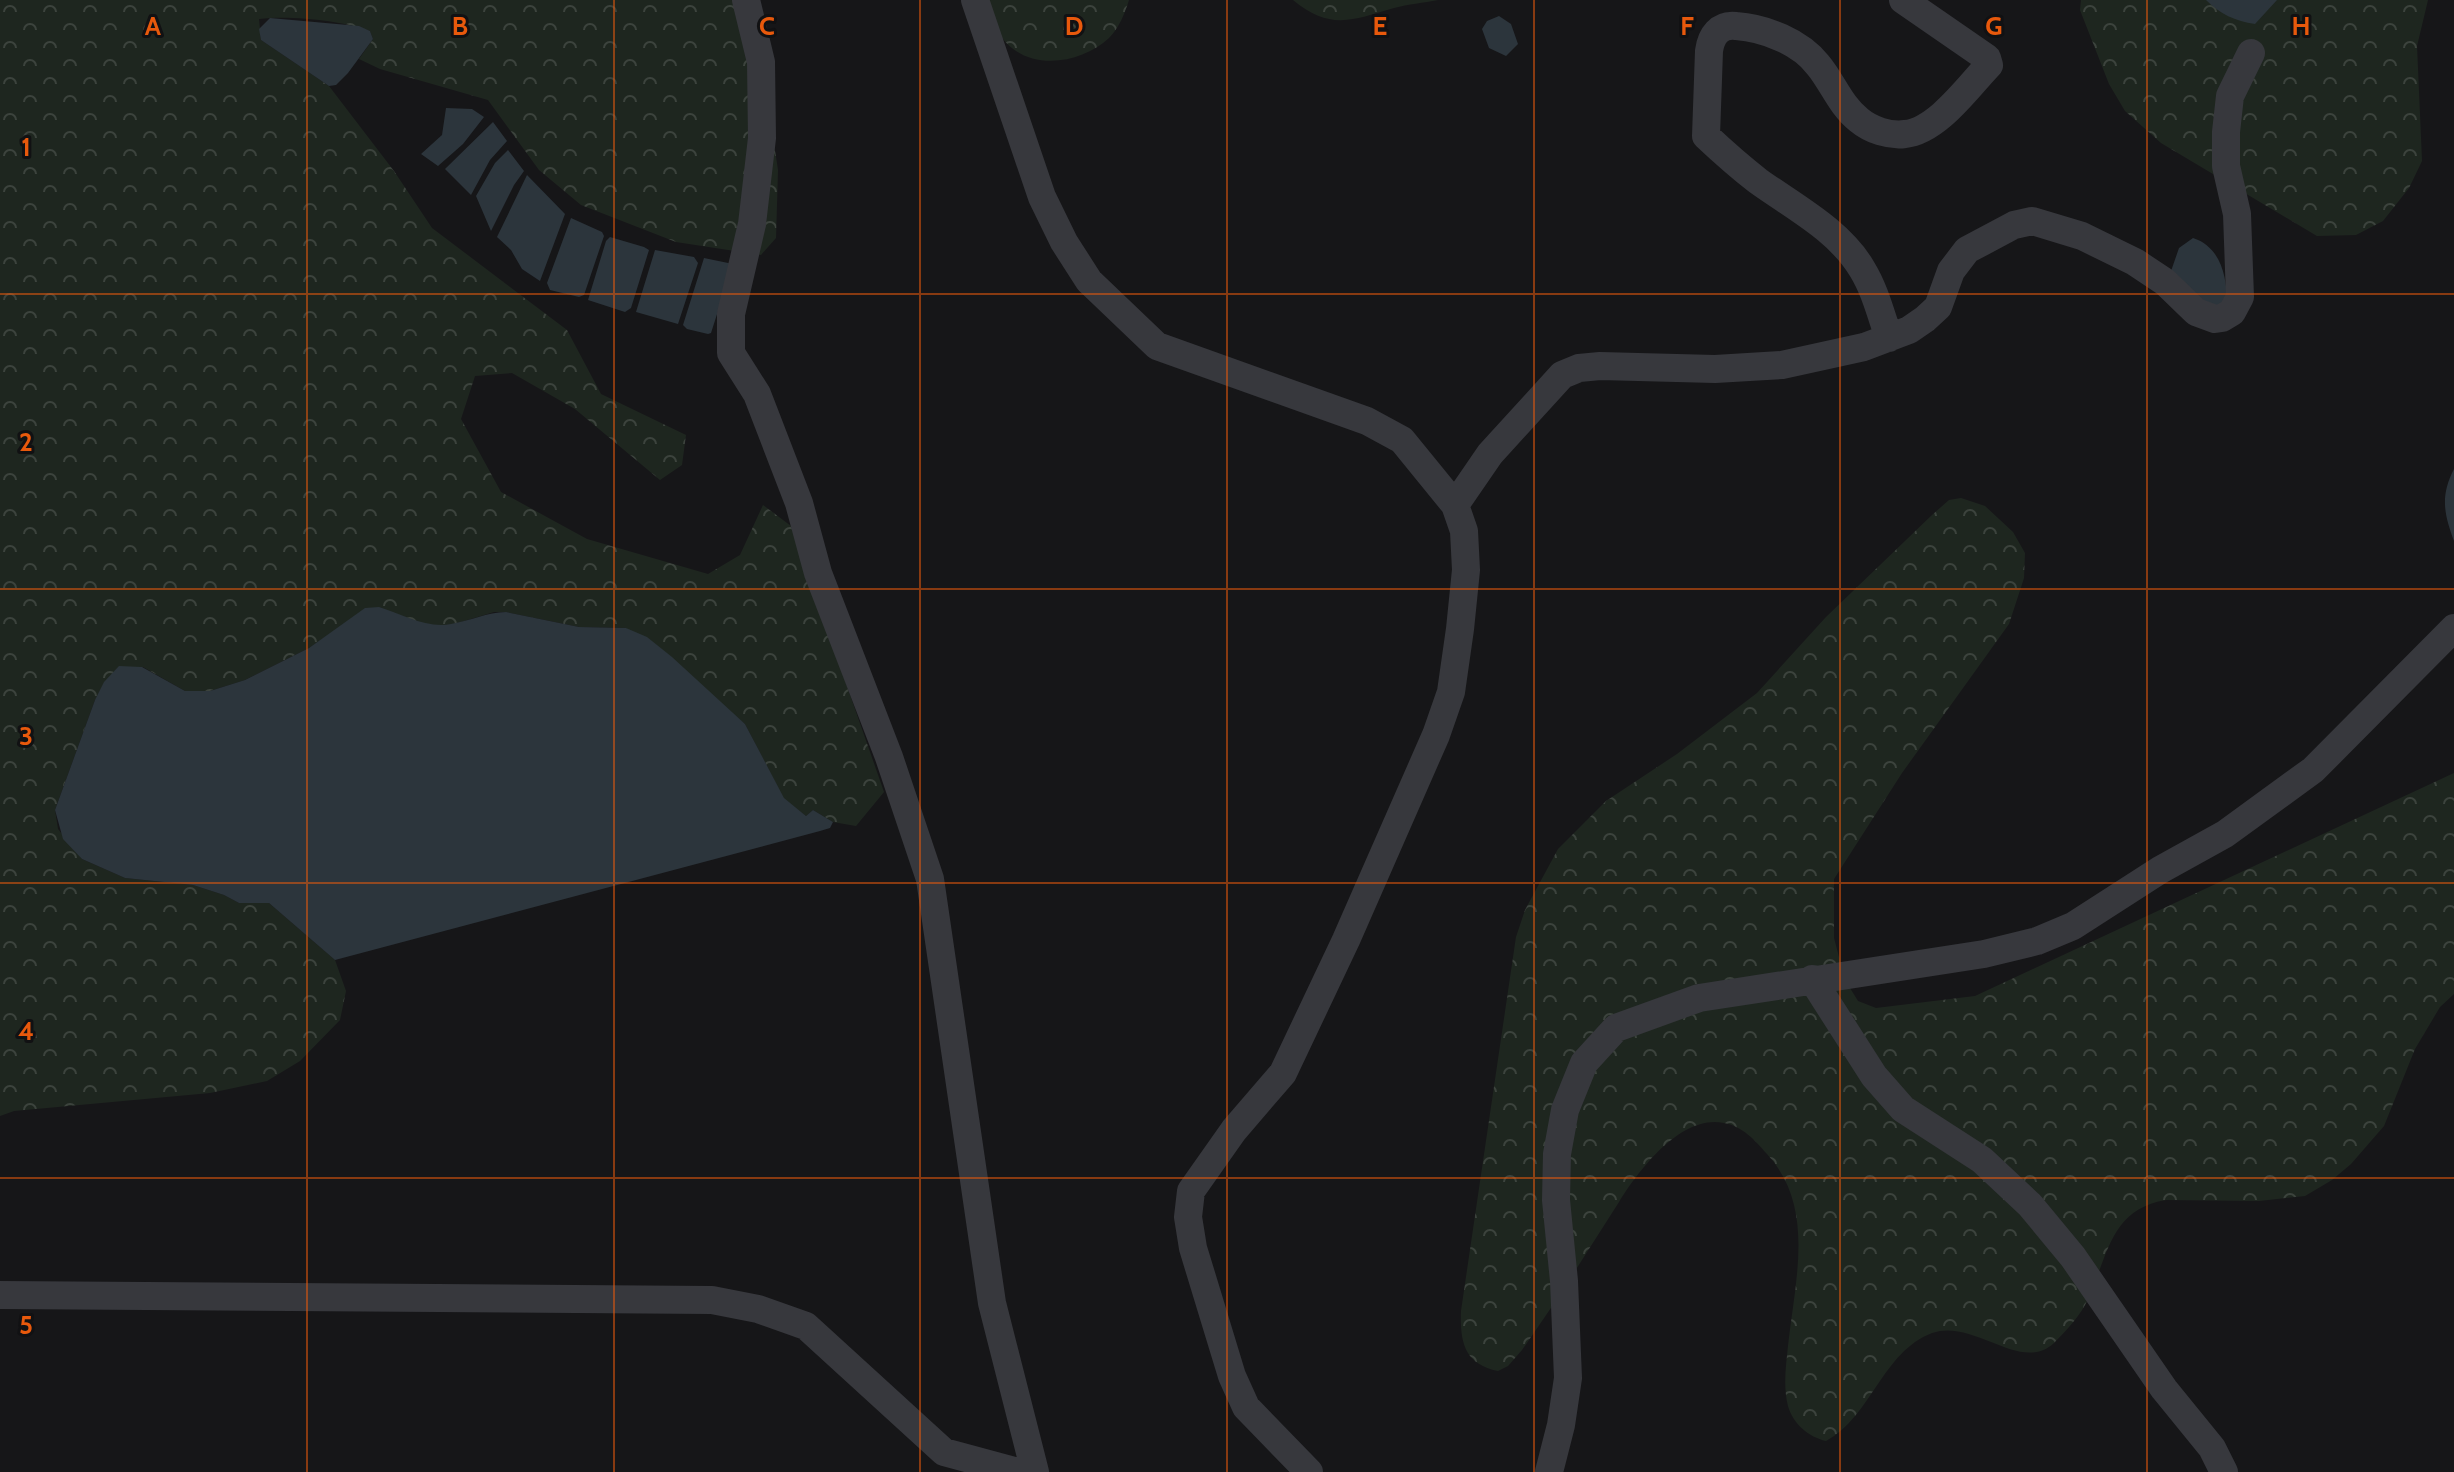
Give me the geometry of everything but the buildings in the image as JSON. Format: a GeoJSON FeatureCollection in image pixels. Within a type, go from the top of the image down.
{"type":"FeatureCollection","features":[{"type":"Feature","properties":{"kind":"street"},"geometry":{"type":"LineString","coordinates":[[746,0],[761,62],[762,138],[752,224],[731,314],[731,353],[757,394],[794,489],[818,573],[889,757],[930,879],[992,1303],[1035,1472]]}},
{"type":"Feature","properties":{"kind":"street"},"geometry":{"type":"LineString","coordinates":[[975,0],[1042,197],[1064,242],[1089,281],[1157,346],[1367,421],[1402,440],[1455,505],[1464,531],[1466,570],[1451,692],[1436,735],[1346,940],[1283,1073],[1234,1130],[1191,1191],[1188,1217],[1193,1248],[1232,1376],[1246,1407],[1309,1472]]}},
{"type":"Feature","properties":{"kind":"street"},"geometry":{"type":"LineString","coordinates":[[1889,338],[1863,269],[1848,249],[1823,227],[1741,168],[1706,136],[1709,51],[1711,39],[1719,29],[1730,25],[1780,38],[1800,48],[1818,64],[1840,100],[1859,120],[1889,134],[1915,133],[1946,112],[1989,65],[1987,58],[1903,0]]}},
{"type":"Feature","properties":{"kind":"street"},"geometry":{"type":"LineString","coordinates":[[1455,505],[1490,454],[1562,375],[1579,368],[1600,366],[1715,369],[1782,365],[1864,347],[1909,330],[1938,307],[1951,271],[1967,250],[2014,225],[2032,221],[2082,236],[2147,268],[2205,317],[2215,319],[2232,312],[2240,297],[2240,287],[2237,214],[2226,166],[2226,132],[2230,96],[2251,53]]}},
{"type":"Feature","properties":{"kind":"street"},"geometry":{"type":"LineString","coordinates":[[1549,1472],[1561,1425],[1568,1378],[1564,1281],[1556,1200],[1557,1154],[1565,1110],[1584,1063],[1616,1028],[1699,998],[1984,954],[2037,941],[2073,926],[2160,870],[2225,834],[2313,770],[2454,628]]}},
{"type":"Feature","properties":{"kind":"street"},"geometry":{"type":"LineString","coordinates":[[1812,979],[1874,1076],[1903,1109],[1982,1160],[2030,1205],[2073,1257],[2164,1389],[2212,1448],[2224,1472]]}},
{"type":"Feature","properties":{"kind":"street"},"geometry":{"type":"LineString","coordinates":[[0,1295],[712,1300],[758,1309],[806,1326],[944,1462],[1018,1472]]}},
{"type":"Feature","properties":{"kind":"green space"},"geometry":{"type":"Polygon","coordinates":[[[0,0],[757,0],[775,70],[769,111],[778,170],[776,238],[761,255],[676,242],[581,205],[539,170],[488,100],[380,69],[359,59],[373,39],[370,31],[315,19],[259,19],[261,40],[329,86],[394,171],[432,228],[567,330],[601,394],[686,435],[682,465],[660,480],[575,409],[512,373],[475,376],[461,419],[501,492],[587,539],[708,574],[740,555],[763,505],[791,526],[884,792],[856,826],[833,822],[813,810],[806,816],[784,799],[745,724],[626,628],[579,627],[494,612],[451,625],[334,631],[309,648],[245,680],[210,691],[185,691],[143,667],[95,700],[55,810],[58,829],[82,859],[125,878],[193,885],[239,903],[269,903],[335,960],[346,991],[340,1020],[300,1061],[267,1081],[210,1093],[14,1111],[0,1116],[0,0]]]}},
{"type":"Feature","properties":{"kind":"green space"},"geometry":{"type":"Polygon","coordinates":[[[987,0],[1129,0],[1116,30],[1109,38],[1084,54],[1055,61],[1027,56],[1014,49],[997,30],[987,0]]]}},
{"type":"Feature","properties":{"kind":"green space"},"geometry":{"type":"Polygon","coordinates":[[[1293,0],[1438,0],[1342,20],[1319,16],[1293,0]]]}},
{"type":"Feature","properties":{"kind":"green space"},"geometry":{"type":"Polygon","coordinates":[[[2081,0],[2428,0],[2417,46],[2422,161],[2409,188],[2383,221],[2356,235],[2317,236],[2161,143],[2125,111],[2109,84],[2080,10],[2081,0]]]}},
{"type":"Feature","properties":{"kind":"green space"},"geometry":{"type":"Polygon","coordinates":[[[1961,498],[1985,506],[2013,532],[2025,553],[2024,578],[2009,624],[1902,773],[1834,879],[1834,938],[1845,980],[1858,1001],[1876,1008],[1975,996],[2454,773],[2454,994],[2440,1007],[2415,1049],[2384,1126],[2351,1164],[2305,1196],[2259,1201],[2166,1200],[2147,1205],[2122,1224],[2107,1251],[2085,1305],[2054,1343],[2041,1351],[2027,1352],[2012,1350],[1964,1333],[1948,1330],[1932,1333],[1901,1354],[1855,1416],[1826,1441],[1808,1433],[1798,1424],[1790,1413],[1786,1398],[1798,1246],[1792,1197],[1782,1175],[1753,1139],[1731,1125],[1708,1122],[1677,1136],[1650,1161],[1627,1189],[1522,1350],[1508,1366],[1498,1371],[1487,1368],[1466,1350],[1461,1311],[1516,937],[1525,910],[1558,849],[1606,801],[1677,754],[1757,693],[1826,617],[1932,515],[1949,500],[1961,498]]]}},
{"type":"Feature","properties":{"kind":"shaded area"},"geometry":{"type":"Polygon","coordinates":[[[2206,0],[2277,0],[2255,24],[2228,16],[2206,0]]]}},
{"type":"Feature","properties":{"kind":"shaded area"},"geometry":{"type":"Polygon","coordinates":[[[1499,16],[1511,24],[1518,44],[1506,56],[1489,48],[1482,29],[1487,21],[1499,16]]]}},
{"type":"Feature","properties":{"kind":"shaded area"},"geometry":{"type":"Polygon","coordinates":[[[270,18],[359,26],[370,31],[373,39],[348,73],[336,85],[329,86],[261,40],[259,29],[270,18]]]}},
{"type":"Feature","properties":{"kind":"shaded area"},"geometry":{"type":"Polygon","coordinates":[[[446,108],[472,109],[484,117],[463,144],[438,166],[421,154],[442,135],[446,108]]]}},
{"type":"Feature","properties":{"kind":"shaded area"},"geometry":{"type":"Polygon","coordinates":[[[493,122],[507,141],[490,160],[471,195],[445,169],[493,122]]]}},
{"type":"Feature","properties":{"kind":"shaded area"},"geometry":{"type":"Polygon","coordinates":[[[508,150],[524,171],[491,231],[476,196],[495,163],[508,150]]]}},
{"type":"Feature","properties":{"kind":"shaded area"},"geometry":{"type":"Polygon","coordinates":[[[527,175],[565,214],[540,281],[522,269],[511,250],[497,237],[527,175]]]}},
{"type":"Feature","properties":{"kind":"shaded area"},"geometry":{"type":"Polygon","coordinates":[[[571,218],[602,232],[604,236],[584,295],[579,297],[550,290],[547,283],[571,218]]]}},
{"type":"Feature","properties":{"kind":"shaded area"},"geometry":{"type":"Polygon","coordinates":[[[610,237],[649,250],[631,308],[625,312],[588,300],[606,241],[610,237]]]}},
{"type":"Feature","properties":{"kind":"shaded area"},"geometry":{"type":"Polygon","coordinates":[[[2193,238],[2210,248],[2224,273],[2227,303],[2216,311],[2170,274],[2179,248],[2193,238]]]}},
{"type":"Feature","properties":{"kind":"shaded area"},"geometry":{"type":"Polygon","coordinates":[[[655,250],[694,257],[698,263],[678,324],[636,312],[655,250]]]}},
{"type":"Feature","properties":{"kind":"shaded area"},"geometry":{"type":"Polygon","coordinates":[[[704,258],[733,264],[711,333],[708,334],[687,329],[683,325],[704,258]]]}},
{"type":"Feature","properties":{"kind":"shaded area"},"geometry":{"type":"Polygon","coordinates":[[[2454,469],[2454,541],[2445,497],[2454,469]]]}},
{"type":"Feature","properties":{"kind":"shaded area"},"geometry":{"type":"Polygon","coordinates":[[[379,607],[433,624],[451,624],[506,612],[579,627],[626,628],[647,637],[745,724],[784,798],[806,816],[813,810],[833,822],[830,828],[820,831],[335,960],[269,903],[239,903],[193,885],[125,878],[82,859],[63,839],[55,810],[95,700],[104,682],[119,666],[142,667],[185,691],[210,691],[245,680],[309,648],[365,608],[379,607]]]}}]}
